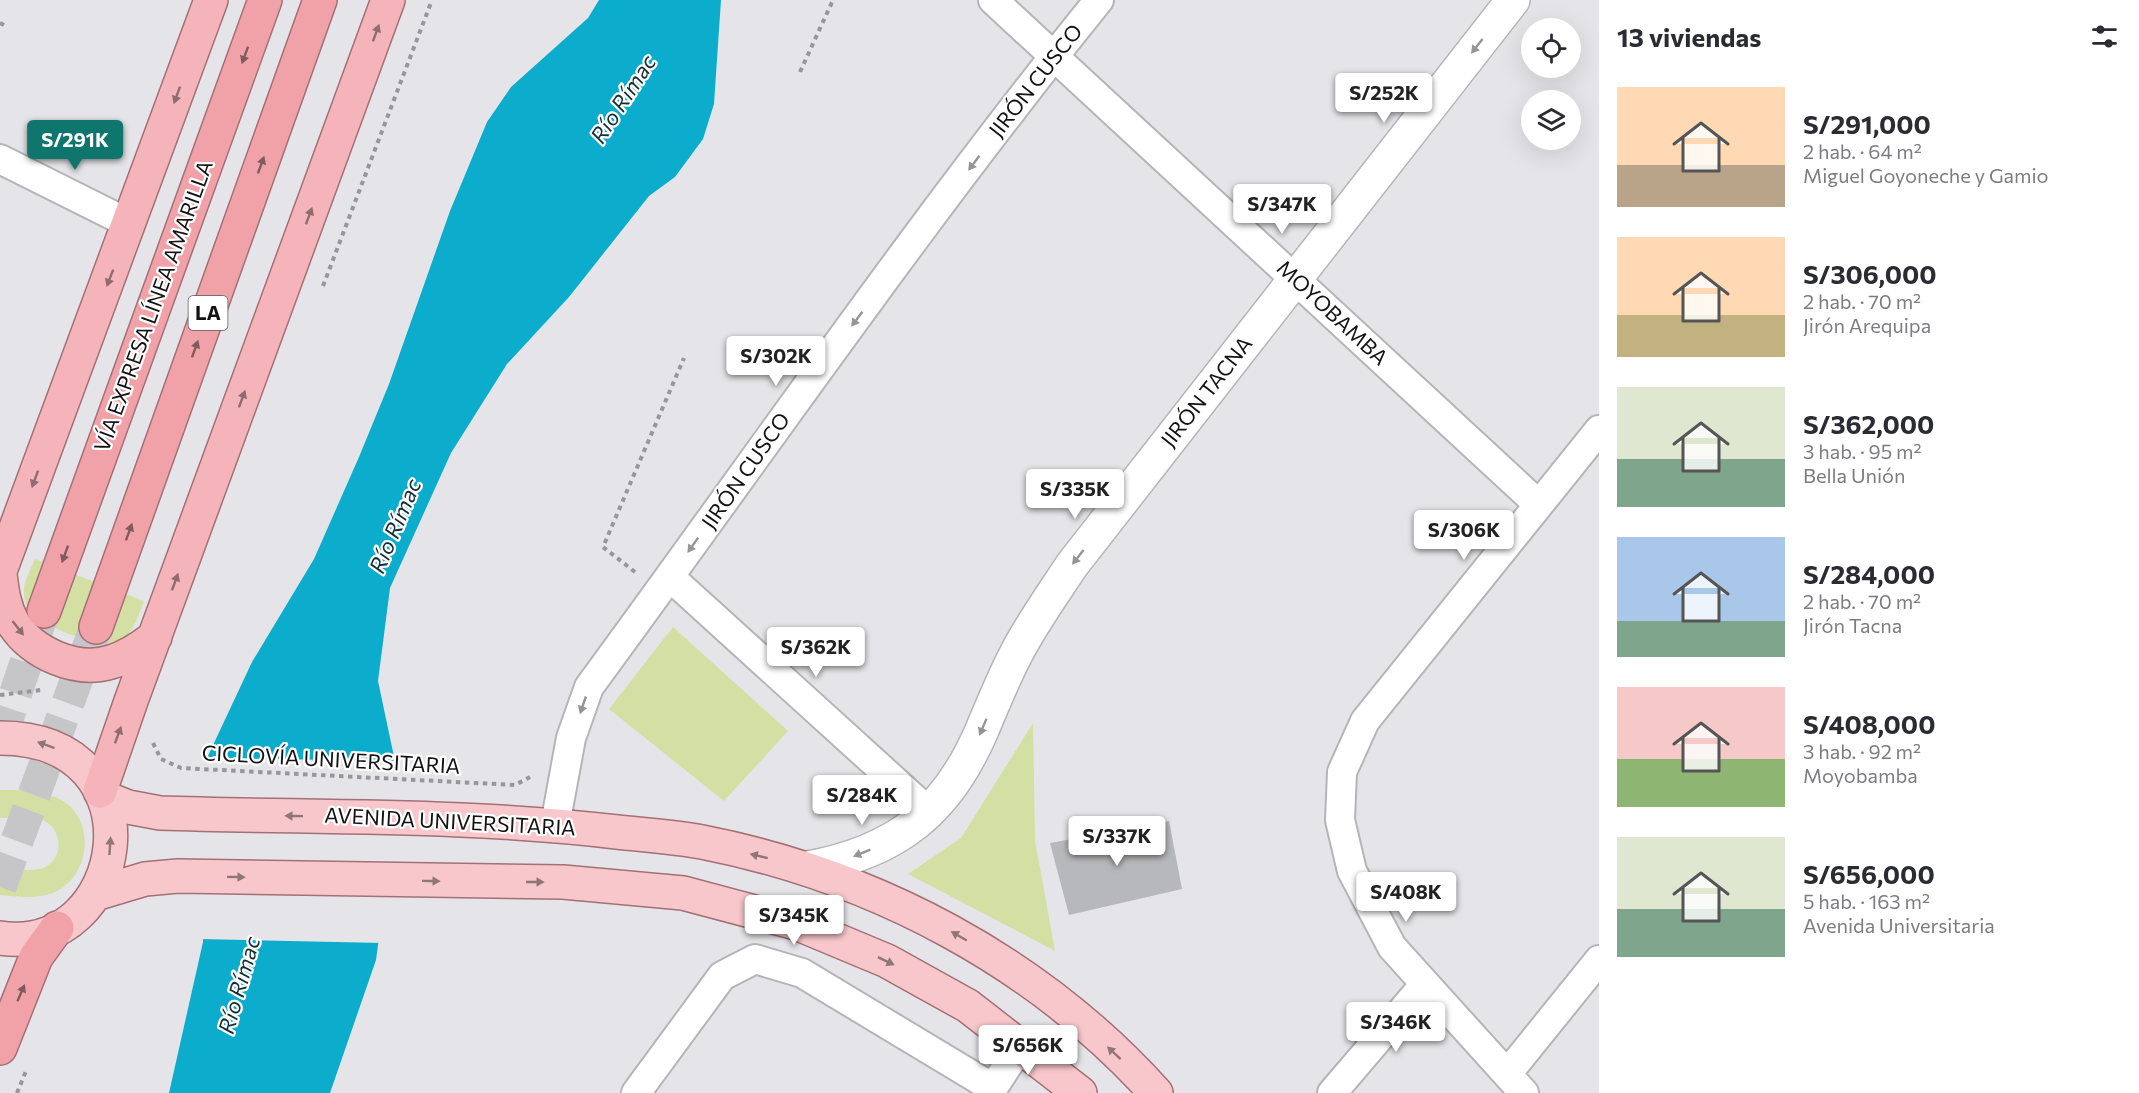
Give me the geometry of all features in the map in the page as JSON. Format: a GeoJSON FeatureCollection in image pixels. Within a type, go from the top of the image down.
{"type":"FeatureCollection","features":[{"type":"Feature","properties":{"kind":"highway"},"geometry":{"type":"LineString","coordinates":[[155,637],[133,653],[108,663],[81,665],[54,658],[32,644],[14,624],[3,599],[0,572],[211,0]]}},
{"type":"Feature","properties":{"kind":"highway","name":"VÍA EXPRESA LÍNEA AMARILLA"},"geometry":{"type":"LineString","coordinates":[[44,611],[265,0]]}},
{"type":"Feature","properties":{"kind":"highway","name":"LA"},"geometry":{"type":"LineString","coordinates":[[96,627],[320,0]]}},
{"type":"Feature","properties":{"kind":"highway"},"geometry":{"type":"LineString","coordinates":[[102,794],[155,637],[388,0]]}},
{"type":"Feature","properties":{"kind":"highway"},"geometry":{"type":"LineString","coordinates":[[0,1048],[36,957],[57,928]]}},
{"type":"Feature","properties":{"kind":"main road"},"geometry":{"type":"LineString","coordinates":[[0,738],[22,738],[46,743],[68,754],[86,771],[102,794],[110,821],[111,846],[106,871],[95,894],[78,913],[57,928],[34,937],[0,938]]}},
{"type":"Feature","properties":{"kind":"main road","name":"AVENIDA UNIVERSITARIA"},"geometry":{"type":"LineString","coordinates":[[102,794],[128,807],[180,813],[479,819],[555,825],[701,842],[808,868],[914,910],[995,956],[1075,1016],[1156,1093]]}},
{"type":"Feature","properties":{"kind":"main road"},"geometry":{"type":"LineString","coordinates":[[95,894],[145,879],[178,876],[563,882],[683,893],[796,922],[887,961],[968,1006],[1080,1093]]}},
{"type":"Feature","properties":{"kind":"street","name":"MOYOBAMBA"},"geometry":{"type":"LineString","coordinates":[[993,0],[1053,58],[1538,504]]}},
{"type":"Feature","properties":{"kind":"street","name":"JIRÓN CUSCO"},"geometry":{"type":"LineString","coordinates":[[555,825],[571,738],[589,687],[808,384],[1053,58],[1100,0]]}},
{"type":"Feature","properties":{"kind":"street","name":"JIRÓN TACNA"},"geometry":{"type":"LineString","coordinates":[[808,868],[841,861],[879,847],[916,825],[930,813],[970,752],[1016,653],[1072,565],[1513,0]]}},
{"type":"Feature","properties":{"kind":"street"},"geometry":{"type":"LineString","coordinates":[[0,159],[130,224]]}},
{"type":"Feature","properties":{"kind":"street"},"geometry":{"type":"LineString","coordinates":[[1599,430],[1365,721],[1342,772],[1340,820],[1352,871],[1392,947],[1516,1083],[1599,960]]}},
{"type":"Feature","properties":{"kind":"street"},"geometry":{"type":"LineString","coordinates":[[665,584],[930,813]]}},
{"type":"Feature","properties":{"kind":"street"},"geometry":{"type":"LineString","coordinates":[[636,1093],[722,976],[755,959],[802,973],[992,1090],[1021,1045]]}},
{"type":"Feature","properties":{"kind":"street"},"geometry":{"type":"LineString","coordinates":[[1332,1093],[1425,984]]}},
{"type":"Feature","properties":{"kind":"path"},"geometry":{"type":"LineString","coordinates":[[800,72],[833,0]]}},
{"type":"Feature","properties":{"kind":"path"},"geometry":{"type":"LineString","coordinates":[[0,23],[6,26]]}},
{"type":"Feature","properties":{"kind":"path"},"geometry":{"type":"LineString","coordinates":[[665,584],[603,547],[684,358]]}},
{"type":"Feature","properties":{"kind":"path","name":"CICLOVÍA UNIVERSITARIA"},"geometry":{"type":"LineString","coordinates":[[181,768],[479,783]]}},
{"type":"Feature","properties":{"kind":"green space"},"geometry":{"type":"Polygon","coordinates":[[[35,559],[144,601],[131,631],[116,642],[98,642],[73,635],[33,615],[29,611],[24,590],[35,559]]]}},
{"type":"Feature","properties":{"kind":"green space"},"geometry":{"type":"Polygon","coordinates":[[[673,627],[788,731],[724,801],[609,709],[673,627]]]}},
{"type":"Feature","properties":{"kind":"green space"},"geometry":{"type":"Polygon","coordinates":[[[1033,723],[1035,840],[1055,951],[908,874],[961,838],[1033,723]]]}},
{"type":"Feature","properties":{"kind":"green space"},"geometry":{"type":"Polygon","coordinates":[[[0,790],[33,791],[56,797],[73,810],[80,821],[85,846],[82,859],[69,882],[59,890],[38,897],[0,895],[0,868],[31,870],[47,866],[56,855],[58,842],[53,829],[38,818],[0,818],[0,790]]]}},
{"type":"Feature","properties":{"kind":"water","name":"Río Rímac"},"geometry":{"type":"Polygon","coordinates":[[[599,0],[721,0],[714,104],[703,139],[675,177],[649,196],[569,297],[507,364],[451,453],[390,588],[378,681],[400,785],[376,960],[330,1093],[169,1093],[203,942],[207,758],[252,662],[314,559],[359,457],[389,384],[450,211],[487,122],[511,87],[588,18],[599,0]]]}},
{"type":"Feature","properties":{"kind":"pier"},"geometry":{"type":"Polygon","coordinates":[[[204,758],[398,761],[403,785],[382,943],[200,939],[204,758]]]}},
{"type":"Feature","properties":{"kind":"building"},"geometry":{"type":"Polygon","coordinates":[[[1169,821],[1182,889],[1069,915],[1050,843],[1169,821]]]}},
{"type":"Feature","properties":{"kind":"tunnel"},"geometry":{"type":"LineString","coordinates":[[0,740],[41,618]]}},
{"type":"Feature","properties":{"kind":"tunnel"},"geometry":{"type":"LineString","coordinates":[[0,887],[96,627]]}}]}
